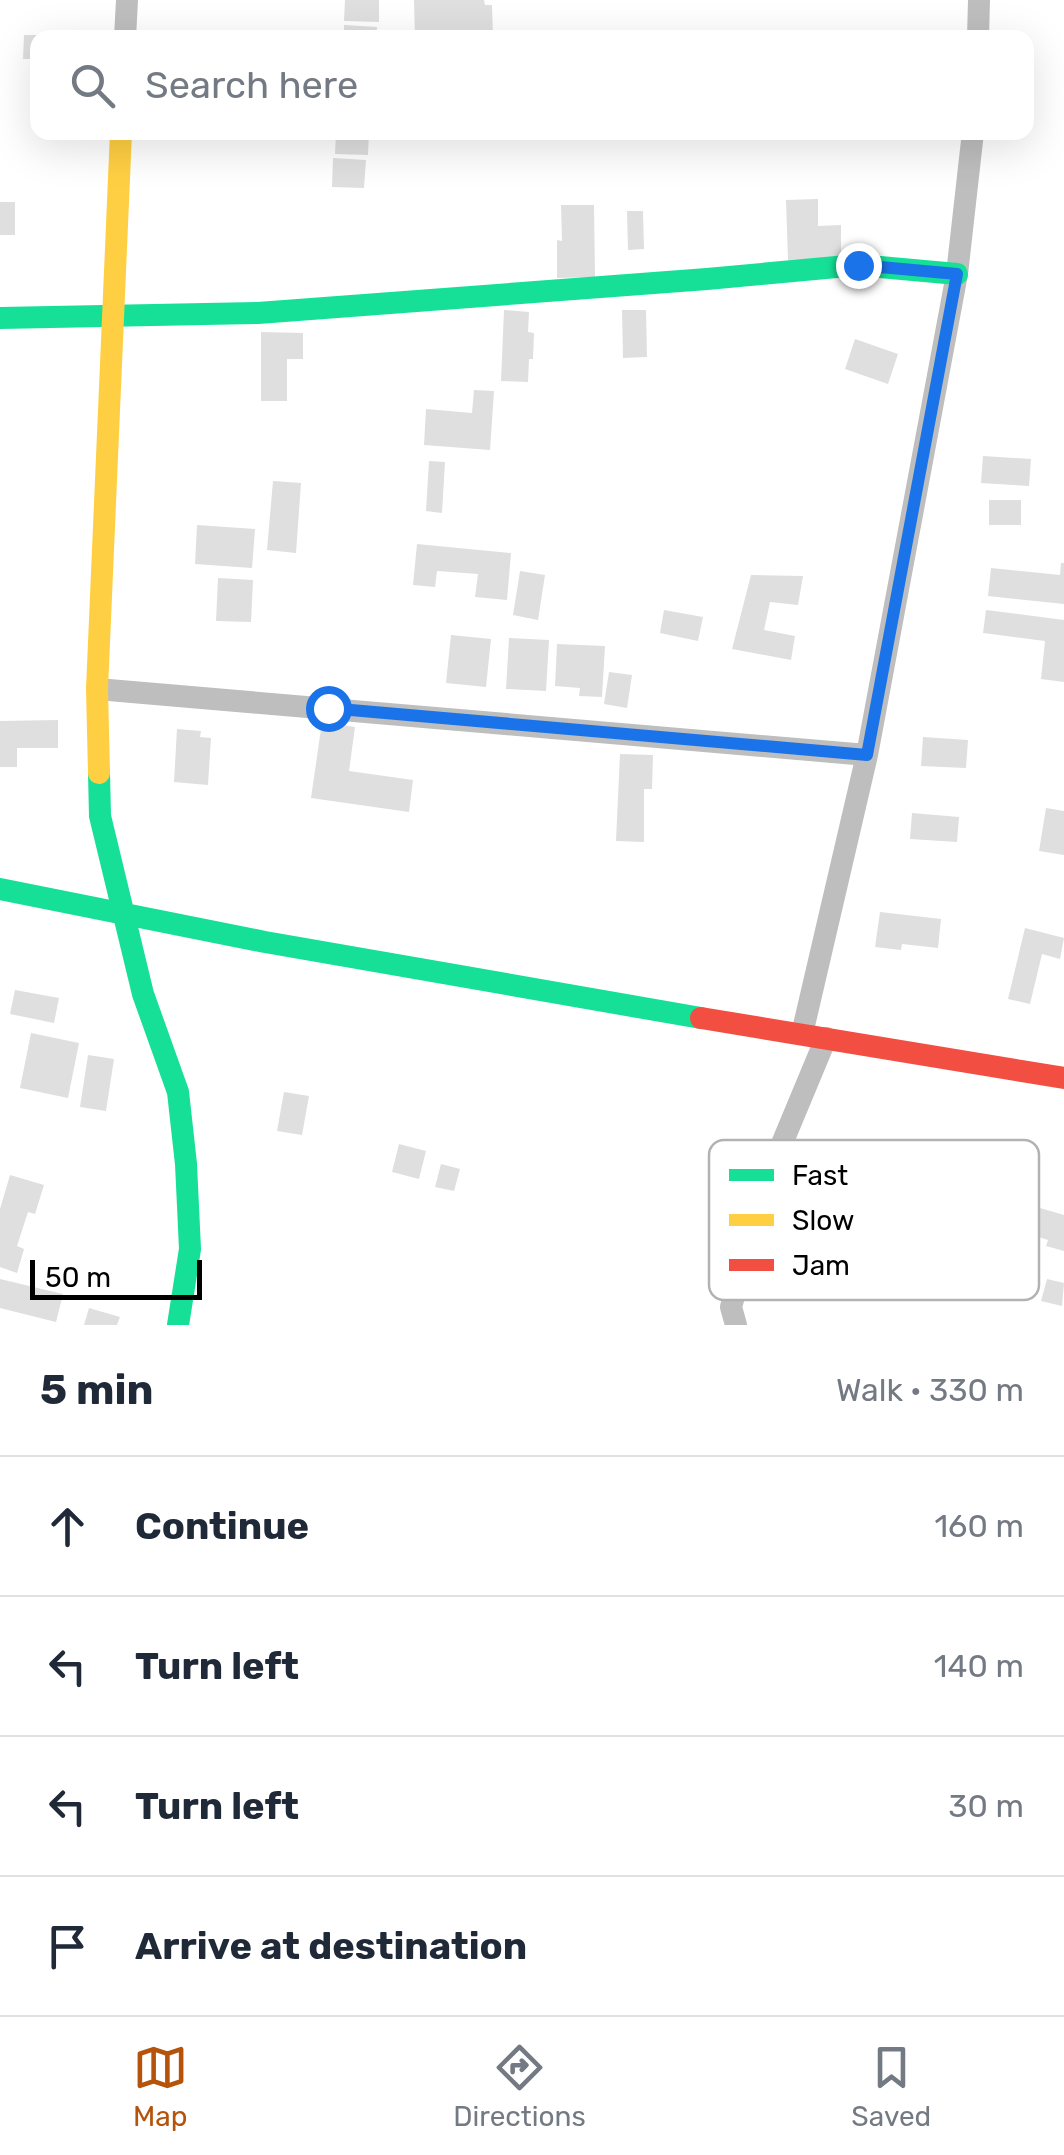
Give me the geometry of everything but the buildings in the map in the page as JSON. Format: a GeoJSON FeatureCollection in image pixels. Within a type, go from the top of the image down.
{"type":"FeatureCollection","features":[{"type":"Feature","properties":{"kind":"street"},"geometry":{"type":"LineString","coordinates":[[126,30],[127,0]]}},
{"type":"Feature","properties":{"kind":"street"},"geometry":{"type":"LineString","coordinates":[[978,30],[979,0]]}},
{"type":"Feature","properties":{"kind":"street"},"geometry":{"type":"LineString","coordinates":[[121,140],[97,689],[100,816],[143,994],[178,1092],[190,1249],[178,1325]]}},
{"type":"Feature","properties":{"kind":"street"},"geometry":{"type":"LineString","coordinates":[[802,1034],[867,755],[957,274],[972,140]]}},
{"type":"Feature","properties":{"kind":"street"},"geometry":{"type":"LineString","coordinates":[[0,318],[258,313],[858,265],[957,274]]}},
{"type":"Feature","properties":{"kind":"street"},"geometry":{"type":"LineString","coordinates":[[97,689],[867,755]]}},
{"type":"Feature","properties":{"kind":"street"},"geometry":{"type":"LineString","coordinates":[[0,888],[122,915],[454,977],[1064,1078]]}},
{"type":"Feature","properties":{"kind":"street"},"geometry":{"type":"LineString","coordinates":[[784,1140],[826,1038]]}},
{"type":"Feature","properties":{"kind":"street"},"geometry":{"type":"LineString","coordinates":[[733,1300],[736,1325]]}},
{"type":"Feature","properties":{"kind":"traffic: fast"},"geometry":{"type":"LineString","coordinates":[[0,318],[258,313],[858,265],[957,274]]}},
{"type":"Feature","properties":{"kind":"traffic: fast"},"geometry":{"type":"LineString","coordinates":[[99,773],[100,816],[143,994],[178,1092],[190,1249],[178,1325]]}},
{"type":"Feature","properties":{"kind":"traffic: fast"},"geometry":{"type":"LineString","coordinates":[[0,889],[265,942],[701,1018]]}},
{"type":"Feature","properties":{"kind":"traffic: slow"},"geometry":{"type":"LineString","coordinates":[[99,773],[97,689],[121,140]]}},
{"type":"Feature","properties":{"kind":"traffic: jam"},"geometry":{"type":"LineString","coordinates":[[701,1018],[1064,1078]]}},
{"type":"Feature","properties":{"kind":"route"},"geometry":{"type":"LineString","coordinates":[[328,708],[867,755],[957,274],[858,265]]}}]}
